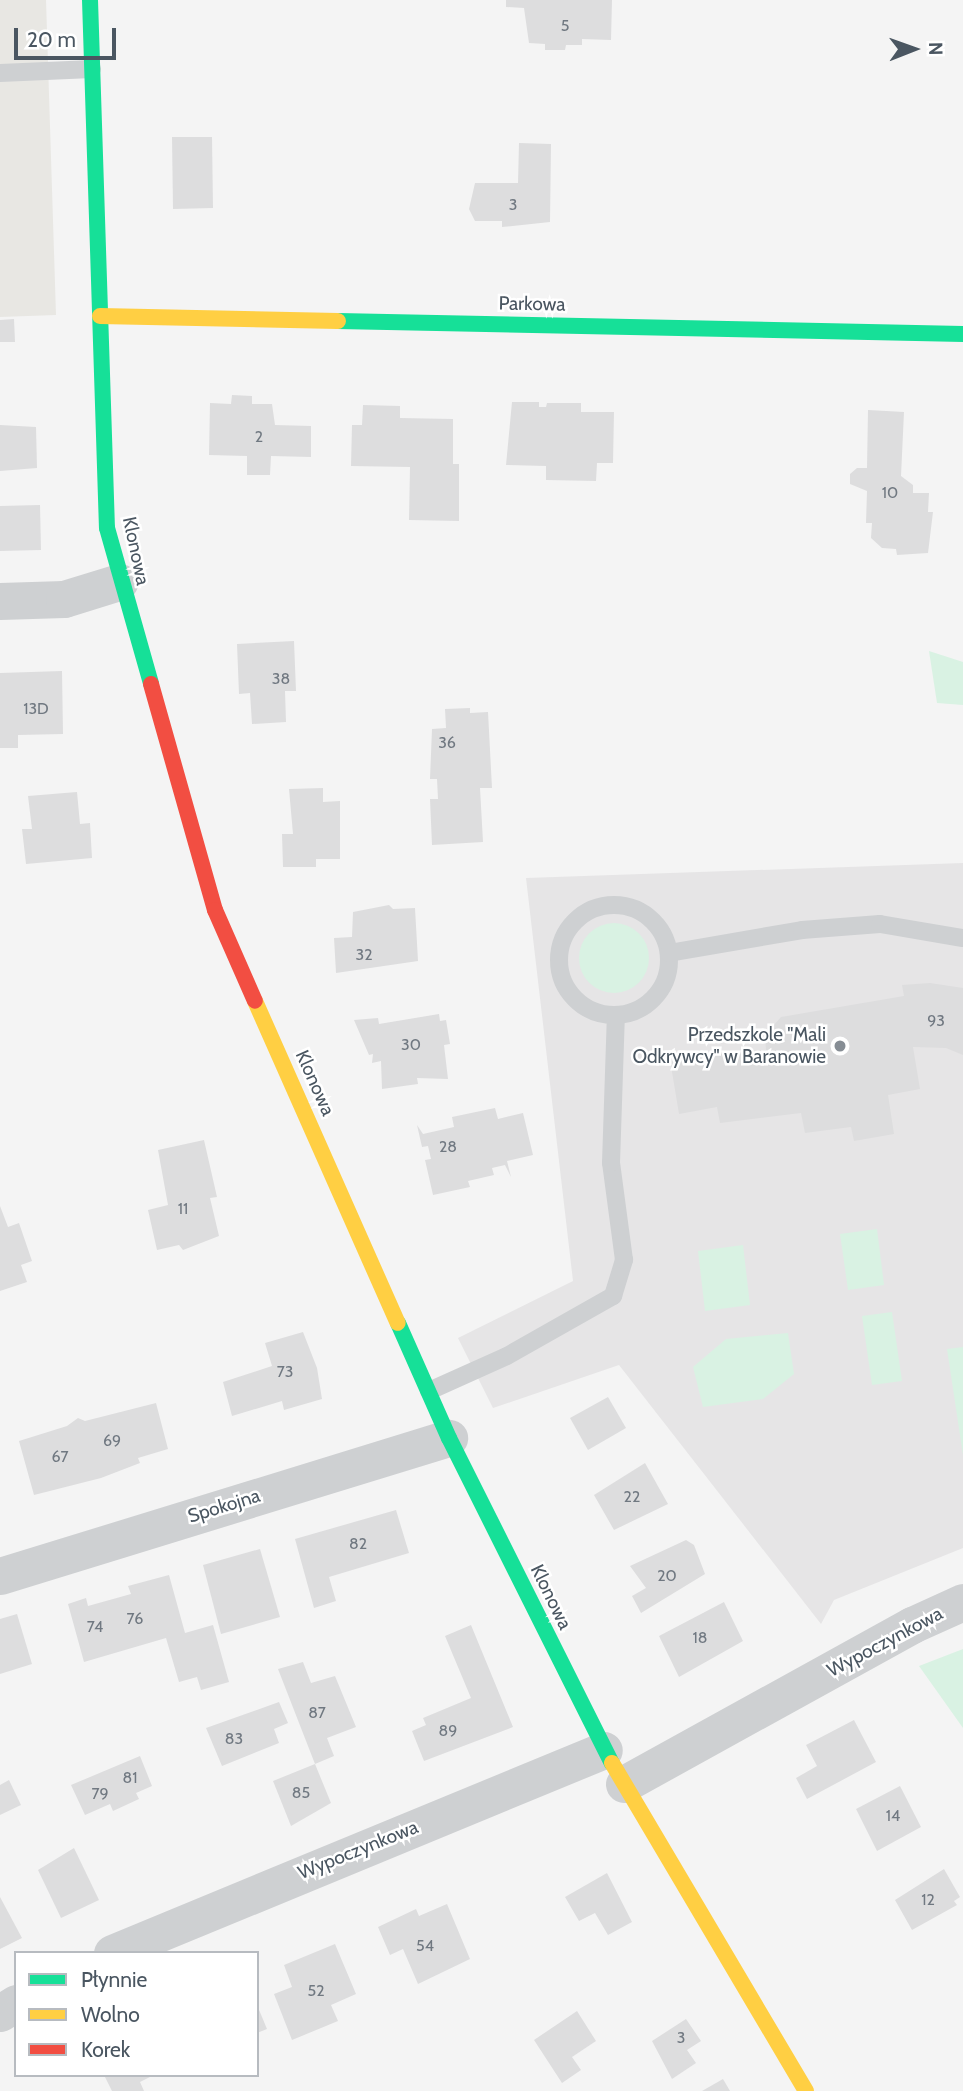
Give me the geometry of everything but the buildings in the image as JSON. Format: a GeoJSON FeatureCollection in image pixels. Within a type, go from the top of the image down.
{"type":"FeatureCollection","features":[{"type":"Feature","properties":{"kind":"street","name":"Klonowa"},"geometry":{"type":"LineString","coordinates":[[90,0],[107,528],[119,582],[215,910],[449,1438],[604,1750],[806,2091]]}},
{"type":"Feature","properties":{"kind":"street","name":"Parkowa"},"geometry":{"type":"LineString","coordinates":[[100,316],[963,334]]}},
{"type":"Feature","properties":{"kind":"street"},"geometry":{"type":"LineString","coordinates":[[0,601],[64,599],[119,582]]}},
{"type":"Feature","properties":{"kind":"street","name":"Spokojna"},"geometry":{"type":"LineString","coordinates":[[0,1576],[449,1438]]}},
{"type":"Feature","properties":{"kind":"street","name":"Wypoczynkowa"},"geometry":{"type":"LineString","coordinates":[[624,1784],[912,1625],[963,1602]]}},
{"type":"Feature","properties":{"kind":"street","name":"Wypoczynkowa"},"geometry":{"type":"LineString","coordinates":[[117,1951],[604,1750]]}},
{"type":"Feature","properties":{"kind":"lane"},"geometry":{"type":"LineString","coordinates":[[0,73],[92,69]]}},
{"type":"Feature","properties":{"kind":"lane"},"geometry":{"type":"LineString","coordinates":[[601,905],[638,909],[659,928],[669,953],[668,972],[649,1003],[616,1015],[581,1005],[565,984],[558,958],[570,924],[601,905]]}},
{"type":"Feature","properties":{"kind":"lane"},"geometry":{"type":"LineString","coordinates":[[669,953],[802,930],[880,925],[963,938]]}},
{"type":"Feature","properties":{"kind":"lane"},"geometry":{"type":"LineString","coordinates":[[429,1391],[507,1356],[613,1296],[624,1259],[611,1163],[616,1015]]}},
{"type":"Feature","properties":{"kind":"shaded area"},"geometry":{"type":"Polygon","coordinates":[[[0,0],[46,0],[56,315],[0,317],[0,0]]]}},
{"type":"Feature","properties":{"kind":"shaded area"},"geometry":{"type":"Polygon","coordinates":[[[963,863],[963,1548],[834,1600],[821,1624],[619,1365],[493,1408],[458,1338],[573,1281],[526,878],[963,863]]]}},
{"type":"Feature","properties":{"kind":"green space"},"geometry":{"type":"Polygon","coordinates":[[[929,651],[963,662],[963,705],[937,703],[929,651]]]}},
{"type":"Feature","properties":{"kind":"green space"},"geometry":{"type":"Polygon","coordinates":[[[614,923],[639,933],[649,958],[639,983],[614,993],[589,983],[579,958],[589,933],[614,923]]]}},
{"type":"Feature","properties":{"kind":"green space"},"geometry":{"type":"Polygon","coordinates":[[[877,1229],[884,1285],[848,1290],[840,1234],[877,1229]]]}},
{"type":"Feature","properties":{"kind":"green space"},"geometry":{"type":"Polygon","coordinates":[[[743,1245],[750,1305],[705,1311],[698,1251],[743,1245]]]}},
{"type":"Feature","properties":{"kind":"green space"},"geometry":{"type":"Polygon","coordinates":[[[892,1312],[902,1381],[872,1385],[862,1316],[892,1312]]]}},
{"type":"Feature","properties":{"kind":"green space"},"geometry":{"type":"Polygon","coordinates":[[[788,1333],[794,1374],[763,1399],[703,1407],[693,1367],[726,1339],[788,1333]]]}},
{"type":"Feature","properties":{"kind":"green space"},"geometry":{"type":"Polygon","coordinates":[[[963,1347],[963,1455],[947,1349],[963,1347]]]}},
{"type":"Feature","properties":{"kind":"green space"},"geometry":{"type":"Polygon","coordinates":[[[963,1649],[963,1728],[919,1666],[963,1649]]]}},
{"type":"Feature","properties":{"kind":"traffic: fast"},"geometry":{"type":"LineString","coordinates":[[90,0],[107,528],[151,684]]}},
{"type":"Feature","properties":{"kind":"traffic: fast"},"geometry":{"type":"LineString","coordinates":[[338,321],[963,334]]}},
{"type":"Feature","properties":{"kind":"traffic: fast"},"geometry":{"type":"LineString","coordinates":[[398,1323],[449,1438],[612,1763]]}},
{"type":"Feature","properties":{"kind":"traffic: slow"},"geometry":{"type":"LineString","coordinates":[[100,316],[338,321]]}},
{"type":"Feature","properties":{"kind":"traffic: slow"},"geometry":{"type":"LineString","coordinates":[[255,1001],[398,1323]]}},
{"type":"Feature","properties":{"kind":"traffic: slow"},"geometry":{"type":"LineString","coordinates":[[612,1763],[806,2091]]}},
{"type":"Feature","properties":{"kind":"traffic: jam"},"geometry":{"type":"LineString","coordinates":[[151,684],[215,910],[255,1001]]}},
{"type":"Feature","properties":{"kind":"place","name":"Przedszkole \"Mali Odkrywcy\" w Baranowie"},"geometry":{"type":"Point","coordinates":[840,1046]}}]}
